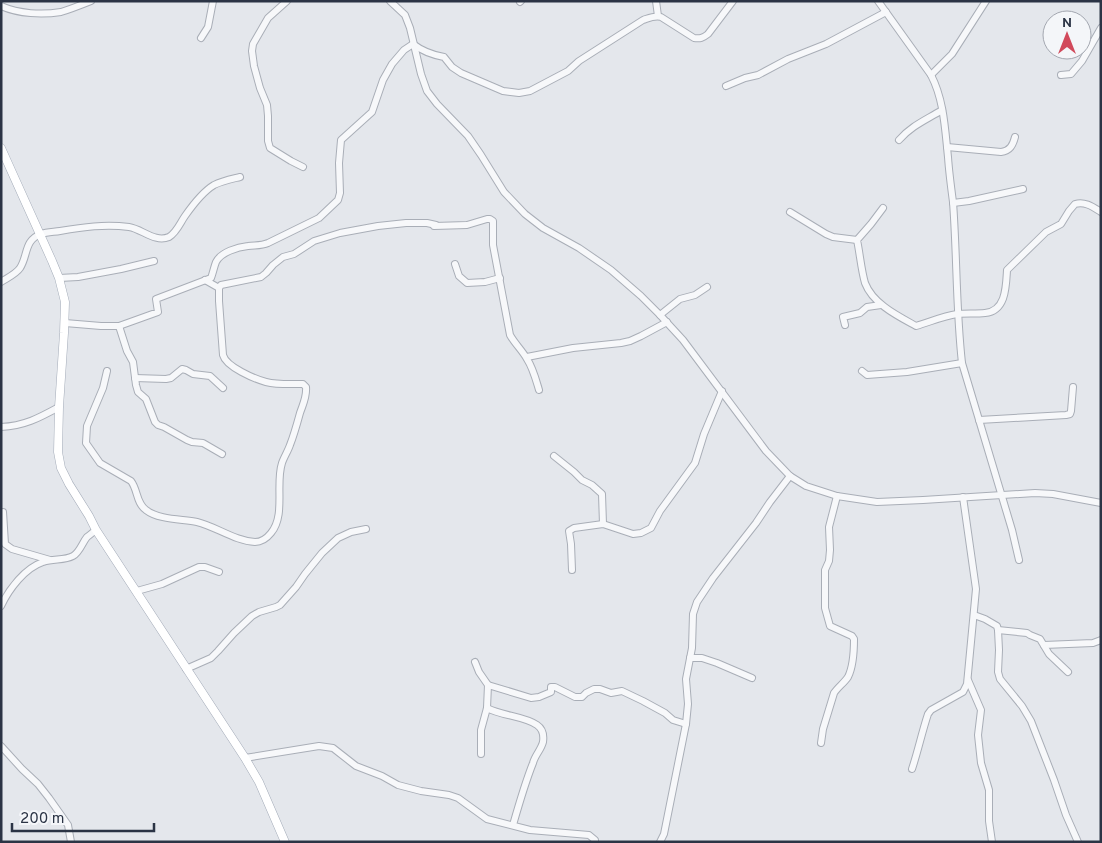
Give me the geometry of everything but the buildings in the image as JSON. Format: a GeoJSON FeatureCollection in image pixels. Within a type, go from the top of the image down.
{"type":"FeatureCollection","features":[{"type":"Feature","properties":{"kind":"main road"},"geometry":{"type":"LineString","coordinates":[[1,148],[59,278],[65,302],[64,347],[59,407],[58,452],[61,468],[68,484],[96,530],[245,758],[259,782],[284,842]]}},
{"type":"Feature","properties":{"kind":"street"},"geometry":{"type":"LineString","coordinates":[[70,9],[72,1]]}},
{"type":"Feature","properties":{"kind":"street"},"geometry":{"type":"LineString","coordinates":[[1,6],[32,13],[59,12],[91,1]]}},
{"type":"Feature","properties":{"kind":"street"},"geometry":{"type":"LineString","coordinates":[[201,38],[208,27],[213,1]]}},
{"type":"Feature","properties":{"kind":"street"},"geometry":{"type":"LineString","coordinates":[[288,1],[268,18],[253,44],[252,51],[260,88],[267,105],[268,141],[270,148],[303,167]]}},
{"type":"Feature","properties":{"kind":"street"},"geometry":{"type":"LineString","coordinates":[[390,1],[404,15],[410,28],[426,91],[468,136],[504,192],[525,214],[543,228],[579,248],[611,270],[641,296],[683,340],[766,452],[790,476],[806,486],[837,496],[877,502],[1035,493],[1053,494],[1101,503]]}},
{"type":"Feature","properties":{"kind":"street"},"geometry":{"type":"LineString","coordinates":[[656,1],[658,16]]}},
{"type":"Feature","properties":{"kind":"street"},"geometry":{"type":"LineString","coordinates":[[413,44],[433,55],[444,57],[452,67],[461,73],[503,92],[520,93],[530,91],[568,70],[643,20],[658,16],[666,19],[694,38],[703,38],[733,1]]}},
{"type":"Feature","properties":{"kind":"street"},"geometry":{"type":"LineString","coordinates":[[878,1],[936,84],[942,110],[953,203],[959,338],[962,363],[1012,530],[1019,560]]}},
{"type":"Feature","properties":{"kind":"street"},"geometry":{"type":"LineString","coordinates":[[931,75],[952,54],[986,1]]}},
{"type":"Feature","properties":{"kind":"street"},"geometry":{"type":"LineString","coordinates":[[726,86],[758,75],[788,59],[826,44],[886,12]]}},
{"type":"Feature","properties":{"kind":"street"},"geometry":{"type":"LineString","coordinates":[[1061,75],[1071,74],[1082,61],[1101,28]]}},
{"type":"Feature","properties":{"kind":"street"},"geometry":{"type":"LineString","coordinates":[[65,323],[119,326],[158,312],[156,299],[211,278],[216,263],[224,254],[237,248],[268,243],[319,218],[334,205],[340,193],[339,163],[341,140],[372,112],[392,64],[404,50],[413,44]]}},
{"type":"Feature","properties":{"kind":"street"},"geometry":{"type":"LineString","coordinates":[[899,140],[916,124],[942,110]]}},
{"type":"Feature","properties":{"kind":"street"},"geometry":{"type":"LineString","coordinates":[[947,147],[1006,152],[1016,137]]}},
{"type":"Feature","properties":{"kind":"street"},"geometry":{"type":"LineString","coordinates":[[1,282],[18,271],[22,266],[29,243],[40,234],[86,226],[104,226],[129,227],[155,238],[165,238],[175,232],[196,202],[214,185],[240,177]]}},
{"type":"Feature","properties":{"kind":"street"},"geometry":{"type":"LineString","coordinates":[[953,203],[1023,189]]}},
{"type":"Feature","properties":{"kind":"street"},"geometry":{"type":"LineString","coordinates":[[857,240],[866,284],[870,292],[881,305],[916,326],[959,314],[992,312],[998,308],[1005,294],[1007,270],[1046,232],[1061,224],[1075,204],[1082,202],[1101,212]]}},
{"type":"Feature","properties":{"kind":"street"},"geometry":{"type":"LineString","coordinates":[[857,240],[883,208]]}},
{"type":"Feature","properties":{"kind":"street"},"geometry":{"type":"LineString","coordinates":[[790,212],[832,237],[857,240]]}},
{"type":"Feature","properties":{"kind":"street"},"geometry":{"type":"LineString","coordinates":[[427,226],[467,225],[487,219],[493,221],[493,245],[510,335],[513,342],[526,357],[539,390]]}},
{"type":"Feature","properties":{"kind":"street"},"geometry":{"type":"LineString","coordinates":[[107,371],[103,388],[86,432],[86,443],[100,463],[131,480],[134,484],[139,503],[148,512],[159,516],[198,522],[245,540],[258,542],[264,540],[276,524],[279,513],[282,463],[298,425],[306,399],[306,387],[303,384],[267,382],[227,363],[223,355],[219,288],[225,283],[261,278],[273,265],[283,258],[294,254],[314,241],[378,226],[427,223],[436,226]]}},
{"type":"Feature","properties":{"kind":"street"},"geometry":{"type":"LineString","coordinates":[[59,278],[114,271],[154,261]]}},
{"type":"Feature","properties":{"kind":"street"},"geometry":{"type":"LineString","coordinates":[[455,264],[460,276],[467,283],[485,282],[500,278]]}},
{"type":"Feature","properties":{"kind":"street"},"geometry":{"type":"LineString","coordinates":[[205,280],[219,288]]}},
{"type":"Feature","properties":{"kind":"street"},"geometry":{"type":"LineString","coordinates":[[660,315],[680,299],[696,295],[708,288]]}},
{"type":"Feature","properties":{"kind":"street"},"geometry":{"type":"LineString","coordinates":[[845,325],[843,316],[860,313],[867,308],[881,305]]}},
{"type":"Feature","properties":{"kind":"street"},"geometry":{"type":"LineString","coordinates":[[526,357],[557,350],[621,343],[641,336],[666,322]]}},
{"type":"Feature","properties":{"kind":"street"},"geometry":{"type":"LineString","coordinates":[[119,326],[127,351],[133,362],[138,392],[146,399],[155,422],[186,440],[203,443],[222,454]]}},
{"type":"Feature","properties":{"kind":"street"},"geometry":{"type":"LineString","coordinates":[[862,371],[867,375],[907,372],[962,363]]}},
{"type":"Feature","properties":{"kind":"street"},"geometry":{"type":"LineString","coordinates":[[135,378],[166,379],[171,378],[180,370],[186,370],[193,374],[210,376],[223,388]]}},
{"type":"Feature","properties":{"kind":"street"},"geometry":{"type":"LineString","coordinates":[[979,420],[1070,414],[1073,387]]}},
{"type":"Feature","properties":{"kind":"street"},"geometry":{"type":"LineString","coordinates":[[572,570],[569,531],[574,528],[603,524],[633,534],[641,533],[651,528],[660,511],[695,462],[704,434],[722,391]]}},
{"type":"Feature","properties":{"kind":"street"},"geometry":{"type":"LineString","coordinates":[[1,427],[30,422],[59,407]]}},
{"type":"Feature","properties":{"kind":"street"},"geometry":{"type":"LineString","coordinates":[[554,456],[602,494],[603,524]]}},
{"type":"Feature","properties":{"kind":"street"},"geometry":{"type":"LineString","coordinates":[[660,842],[664,834],[686,724],[688,704],[686,679],[690,658],[693,614],[697,602],[790,476]]}},
{"type":"Feature","properties":{"kind":"street"},"geometry":{"type":"LineString","coordinates":[[821,743],[823,729],[834,693],[848,677],[854,652],[854,639],[852,636],[830,626],[825,608],[825,570],[830,550],[829,527],[837,496]]}},
{"type":"Feature","properties":{"kind":"street"},"geometry":{"type":"LineString","coordinates":[[912,769],[930,710],[963,692],[967,684],[976,589],[963,497]]}},
{"type":"Feature","properties":{"kind":"street"},"geometry":{"type":"LineString","coordinates":[[4,512],[3,544],[12,549],[51,560]]}},
{"type":"Feature","properties":{"kind":"street"},"geometry":{"type":"LineString","coordinates":[[186,669],[211,658],[252,616],[280,605],[296,588],[322,553],[338,538],[366,529]]}},
{"type":"Feature","properties":{"kind":"street"},"geometry":{"type":"LineString","coordinates":[[1,606],[18,580],[35,566],[51,560],[72,557],[96,530]]}},
{"type":"Feature","properties":{"kind":"street"},"geometry":{"type":"LineString","coordinates":[[137,592],[162,584],[199,567],[219,572]]}},
{"type":"Feature","properties":{"kind":"street"},"geometry":{"type":"LineString","coordinates":[[974,615],[997,626],[998,672],[1000,680],[1022,706],[1031,721],[1066,816],[1078,842]]}},
{"type":"Feature","properties":{"kind":"street"},"geometry":{"type":"LineString","coordinates":[[998,630],[1027,633],[1040,639],[1049,654],[1068,672]]}},
{"type":"Feature","properties":{"kind":"street"},"geometry":{"type":"LineString","coordinates":[[1044,645],[1093,643],[1101,640]]}},
{"type":"Feature","properties":{"kind":"street"},"geometry":{"type":"LineString","coordinates":[[690,658],[710,660],[752,678]]}},
{"type":"Feature","properties":{"kind":"street"},"geometry":{"type":"LineString","coordinates":[[475,662],[488,685],[531,698],[551,692],[551,687],[555,687],[575,697],[582,697],[594,689],[611,693],[622,691],[665,713],[674,720],[686,724]]}},
{"type":"Feature","properties":{"kind":"street"},"geometry":{"type":"LineString","coordinates":[[968,678],[981,710],[978,734],[981,763],[989,790],[989,821],[992,842]]}},
{"type":"Feature","properties":{"kind":"street"},"geometry":{"type":"LineString","coordinates":[[481,754],[481,730],[486,708],[488,685]]}},
{"type":"Feature","properties":{"kind":"street"},"geometry":{"type":"LineString","coordinates":[[486,708],[532,722],[539,726],[543,734],[542,745],[533,761],[513,825]]}},
{"type":"Feature","properties":{"kind":"street"},"geometry":{"type":"LineString","coordinates":[[1,746],[49,798],[68,825],[71,842]]}},
{"type":"Feature","properties":{"kind":"street"},"geometry":{"type":"LineString","coordinates":[[245,758],[326,746],[333,748],[356,766],[382,776],[398,785],[458,798],[486,819],[530,830],[589,835],[596,840],[595,842]]}}]}
